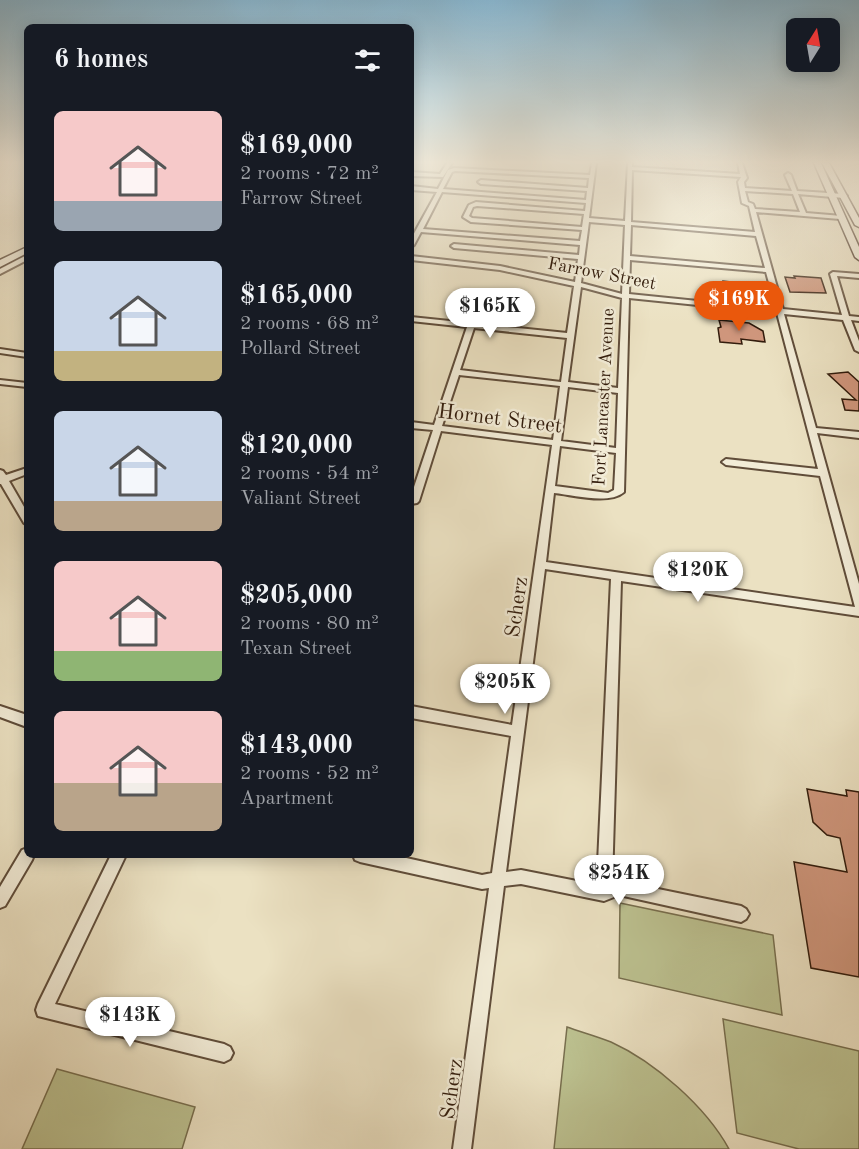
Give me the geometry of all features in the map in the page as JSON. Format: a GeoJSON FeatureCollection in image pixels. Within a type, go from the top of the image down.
{"type":"FeatureCollection","features":[{"type":"Feature","properties":{"kind":"street"},"geometry":{"type":"LineString","coordinates":[[414,240],[426,217]]}},
{"type":"Feature","properties":{"kind":"street"},"geometry":{"type":"LineString","coordinates":[[466,217],[471,220],[585,229]]}},
{"type":"Feature","properties":{"kind":"street","name":"Scherz"},"geometry":{"type":"LineString","coordinates":[[462,1149],[587,217]]}},
{"type":"Feature","properties":{"kind":"street","name":"Fort Lancaster Avenue"},"geometry":{"type":"LineString","coordinates":[[551,489],[609,496],[617,494],[627,217]]}},
{"type":"Feature","properties":{"kind":"street"},"geometry":{"type":"LineString","coordinates":[[754,217],[859,604]]}},
{"type":"Feature","properties":{"kind":"street"},"geometry":{"type":"LineString","coordinates":[[835,217],[840,217],[855,242],[859,257]]}},
{"type":"Feature","properties":{"kind":"street"},"geometry":{"type":"LineString","coordinates":[[587,220],[759,234]]}},
{"type":"Feature","properties":{"kind":"street"},"geometry":{"type":"LineString","coordinates":[[419,230],[584,243]]}},
{"type":"Feature","properties":{"kind":"street"},"geometry":{"type":"LineString","coordinates":[[454,246],[582,257]]}},
{"type":"Feature","properties":{"kind":"street"},"geometry":{"type":"LineString","coordinates":[[0,264],[24,252]]}},
{"type":"Feature","properties":{"kind":"street","name":"Farrow Street"},"geometry":{"type":"LineString","coordinates":[[414,258],[480,265],[626,296],[859,319]]}},
{"type":"Feature","properties":{"kind":"street"},"geometry":{"type":"LineString","coordinates":[[627,258],[769,270]]}},
{"type":"Feature","properties":{"kind":"street"},"geometry":{"type":"LineString","coordinates":[[0,272],[24,260]]}},
{"type":"Feature","properties":{"kind":"street"},"geometry":{"type":"LineString","coordinates":[[859,276],[833,274],[859,350]]}},
{"type":"Feature","properties":{"kind":"street"},"geometry":{"type":"LineString","coordinates":[[414,319],[572,336]]}},
{"type":"Feature","properties":{"kind":"street"},"geometry":{"type":"LineString","coordinates":[[414,498],[471,325]]}},
{"type":"Feature","properties":{"kind":"street"},"geometry":{"type":"LineString","coordinates":[[0,351],[24,355]]}},
{"type":"Feature","properties":{"kind":"street"},"geometry":{"type":"LineString","coordinates":[[456,372],[622,391]]}},
{"type":"Feature","properties":{"kind":"street"},"geometry":{"type":"LineString","coordinates":[[0,382],[24,385]]}},
{"type":"Feature","properties":{"kind":"street","name":"Hornet Street"},"geometry":{"type":"LineString","coordinates":[[414,425],[620,451]]}},
{"type":"Feature","properties":{"kind":"street"},"geometry":{"type":"LineString","coordinates":[[812,430],[859,435]]}},
{"type":"Feature","properties":{"kind":"street"},"geometry":{"type":"LineString","coordinates":[[726,462],[823,473]]}},
{"type":"Feature","properties":{"kind":"street"},"geometry":{"type":"LineString","coordinates":[[24,472],[2,477],[24,516]]}},
{"type":"Feature","properties":{"kind":"street"},"geometry":{"type":"LineString","coordinates":[[541,566],[859,612]]}},
{"type":"Feature","properties":{"kind":"street"},"geometry":{"type":"LineString","coordinates":[[604,894],[616,576]]}},
{"type":"Feature","properties":{"kind":"street"},"geometry":{"type":"LineString","coordinates":[[0,711],[24,720]]}},
{"type":"Feature","properties":{"kind":"street"},"geometry":{"type":"LineString","coordinates":[[414,713],[518,732]]}},
{"type":"Feature","properties":{"kind":"street"},"geometry":{"type":"LineString","coordinates":[[0,901],[25,858]]}},
{"type":"Feature","properties":{"kind":"street"},"geometry":{"type":"LineString","coordinates":[[118,858],[44,1010],[224,1053]]}},
{"type":"Feature","properties":{"kind":"street"},"geometry":{"type":"LineString","coordinates":[[374,858],[482,882],[521,877],[604,894],[619,888],[741,914]]}},
{"type":"Feature","properties":{"kind":"green space"},"geometry":{"type":"Polygon","coordinates":[[[620,903],[773,935],[782,1015],[619,978],[620,903]]]}},
{"type":"Feature","properties":{"kind":"green space"},"geometry":{"type":"Polygon","coordinates":[[[723,1019],[859,1051],[859,1149],[799,1149],[737,1133],[723,1019]]]}},
{"type":"Feature","properties":{"kind":"green space"},"geometry":{"type":"Polygon","coordinates":[[[567,1027],[611,1042],[645,1061],[693,1102],[707,1117],[729,1149],[554,1149],[567,1027]]]}},
{"type":"Feature","properties":{"kind":"green space"},"geometry":{"type":"Polygon","coordinates":[[[57,1069],[195,1107],[182,1149],[22,1149],[57,1069]]]}},
{"type":"Feature","properties":{"kind":"building"},"geometry":{"type":"Polygon","coordinates":[[[794,276],[821,278],[826,293],[790,292],[785,277],[795,278],[794,276]]]}},
{"type":"Feature","properties":{"kind":"building"},"geometry":{"type":"Polygon","coordinates":[[[723,281],[755,285],[758,298],[738,297],[739,301],[727,300],[723,281]]]}},
{"type":"Feature","properties":{"kind":"building"},"geometry":{"type":"Polygon","coordinates":[[[719,320],[749,323],[763,331],[765,342],[741,339],[742,344],[720,342],[719,320]]]}},
{"type":"Feature","properties":{"kind":"building"},"geometry":{"type":"Polygon","coordinates":[[[848,372],[859,382],[859,411],[845,410],[842,399],[856,400],[828,374],[848,372]]]}},
{"type":"Feature","properties":{"kind":"building"},"geometry":{"type":"Polygon","coordinates":[[[807,789],[847,796],[846,790],[859,792],[859,977],[811,968],[794,862],[847,872],[840,838],[827,835],[813,822],[807,789]]]}}]}
